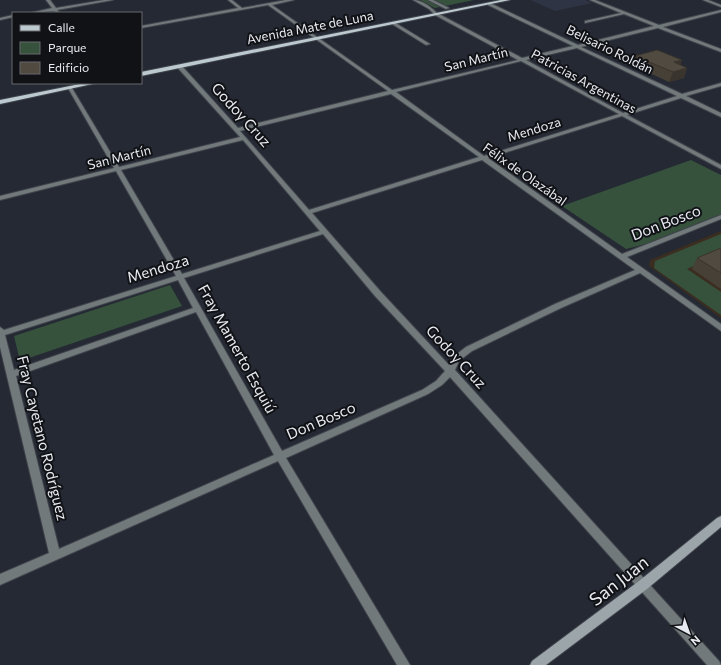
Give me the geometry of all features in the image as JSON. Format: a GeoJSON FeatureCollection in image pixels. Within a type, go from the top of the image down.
{"type":"FeatureCollection","features":[{"type":"Feature","properties":{"kind":"main road","name":"Avenida Mate de Luna"},"geometry":{"type":"LineString","coordinates":[[142,69],[393,23],[447,8],[508,0]]}},
{"type":"Feature","properties":{"kind":"main road","name":"Avenida Mate de Luna"},"geometry":{"type":"LineString","coordinates":[[142,74],[313,37],[489,2]]}},
{"type":"Feature","properties":{"kind":"main road"},"geometry":{"type":"LineString","coordinates":[[0,97],[82,84]]}},
{"type":"Feature","properties":{"kind":"main road"},"geometry":{"type":"LineString","coordinates":[[0,102],[71,85]]}},
{"type":"Feature","properties":{"kind":"street"},"geometry":{"type":"LineString","coordinates":[[48,0],[56,11]]}},
{"type":"Feature","properties":{"kind":"street"},"geometry":{"type":"LineString","coordinates":[[44,12],[111,0]]}},
{"type":"Feature","properties":{"kind":"street"},"geometry":{"type":"LineString","coordinates":[[230,0],[241,9]]}},
{"type":"Feature","properties":{"kind":"street"},"geometry":{"type":"LineString","coordinates":[[142,27],[292,0]]}},
{"type":"Feature","properties":{"kind":"street","name":"Patricias Argentinas"},"geometry":{"type":"LineString","coordinates":[[415,0],[430,8],[434,12],[721,167]]}},
{"type":"Feature","properties":{"kind":"street"},"geometry":{"type":"LineString","coordinates":[[430,0],[447,8]]}},
{"type":"Feature","properties":{"kind":"street"},"geometry":{"type":"LineString","coordinates":[[592,0],[721,51]]}},
{"type":"Feature","properties":{"kind":"street"},"geometry":{"type":"LineString","coordinates":[[705,0],[721,6]]}},
{"type":"Feature","properties":{"kind":"street","name":"Belisario Roldán"},"geometry":{"type":"LineString","coordinates":[[489,2],[721,115]]}},
{"type":"Feature","properties":{"kind":"street","name":"Félix de Olazábal"},"geometry":{"type":"LineString","coordinates":[[269,4],[721,328]]}},
{"type":"Feature","properties":{"kind":"street","name":"San Martín"},"geometry":{"type":"LineString","coordinates":[[236,130],[721,11]]}},
{"type":"Feature","properties":{"kind":"street"},"geometry":{"type":"LineString","coordinates":[[586,22],[624,13]]}},
{"type":"Feature","properties":{"kind":"street"},"geometry":{"type":"LineString","coordinates":[[0,19],[12,16]]}},
{"type":"Feature","properties":{"kind":"street"},"geometry":{"type":"LineString","coordinates":[[393,23],[428,44]]}},
{"type":"Feature","properties":{"kind":"street","name":"Godoy Cruz"},"geometry":{"type":"LineString","coordinates":[[178,66],[244,138],[378,294],[450,371],[715,665]]}},
{"type":"Feature","properties":{"kind":"street","name":"Mendoza"},"geometry":{"type":"LineString","coordinates":[[308,212],[721,84]]}},
{"type":"Feature","properties":{"kind":"street","name":"Fray Mamerto Esquiú"},"geometry":{"type":"LineString","coordinates":[[71,85],[280,455],[404,665]]}},
{"type":"Feature","properties":{"kind":"street","name":"San Martín"},"geometry":{"type":"LineString","coordinates":[[0,198],[244,138]]}},
{"type":"Feature","properties":{"kind":"street","name":"Don Bosco"},"geometry":{"type":"LineString","coordinates":[[621,257],[721,217]]}},
{"type":"Feature","properties":{"kind":"street","name":"Mendoza"},"geometry":{"type":"LineString","coordinates":[[0,332],[324,232]]}},
{"type":"Feature","properties":{"kind":"street","name":"Don Bosco"},"geometry":{"type":"LineString","coordinates":[[0,580],[425,392],[439,383],[450,371],[456,359],[470,349],[558,306],[640,270]]}},
{"type":"Feature","properties":{"kind":"street"},"geometry":{"type":"LineString","coordinates":[[12,374],[197,309]]}},
{"type":"Feature","properties":{"kind":"street","name":"Fray Cayetano Rodríguez"},"geometry":{"type":"LineString","coordinates":[[0,332],[12,374],[56,555]]}},
{"type":"Feature","properties":{"kind":"street","name":"San Juan"},"geometry":{"type":"LineString","coordinates":[[536,665],[642,585],[721,521]]}},
{"type":"Feature","properties":{"kind":"shaded area"},"geometry":{"type":"Polygon","coordinates":[[[530,0],[585,0],[592,3],[555,11],[530,0]]]}},
{"type":"Feature","properties":{"kind":"shaded area"},"geometry":{"type":"Polygon","coordinates":[[[721,231],[721,318],[649,266],[650,260],[721,231]]]}},
{"type":"Feature","properties":{"kind":"green space"},"geometry":{"type":"Polygon","coordinates":[[[420,0],[474,0],[435,8],[420,0]]]}},
{"type":"Feature","properties":{"kind":"green space"},"geometry":{"type":"Polygon","coordinates":[[[691,160],[721,175],[721,215],[650,243],[626,249],[562,206],[691,160]]]}},
{"type":"Feature","properties":{"kind":"green space"},"geometry":{"type":"Polygon","coordinates":[[[721,234],[721,253],[687,269],[721,292],[721,315],[654,268],[655,261],[721,234]]]}},
{"type":"Feature","properties":{"kind":"green space"},"geometry":{"type":"Polygon","coordinates":[[[170,285],[182,306],[20,361],[14,336],[170,285]]]}},
{"type":"Feature","properties":{"kind":"building"},"geometry":{"type":"Polygon","coordinates":[[[657,50],[682,60],[674,62],[687,68],[673,72],[635,56],[657,50]]]}},
{"type":"Feature","properties":{"kind":"building"},"geometry":{"type":"Polygon","coordinates":[[[721,248],[721,273],[697,258],[721,248]]]}}]}
